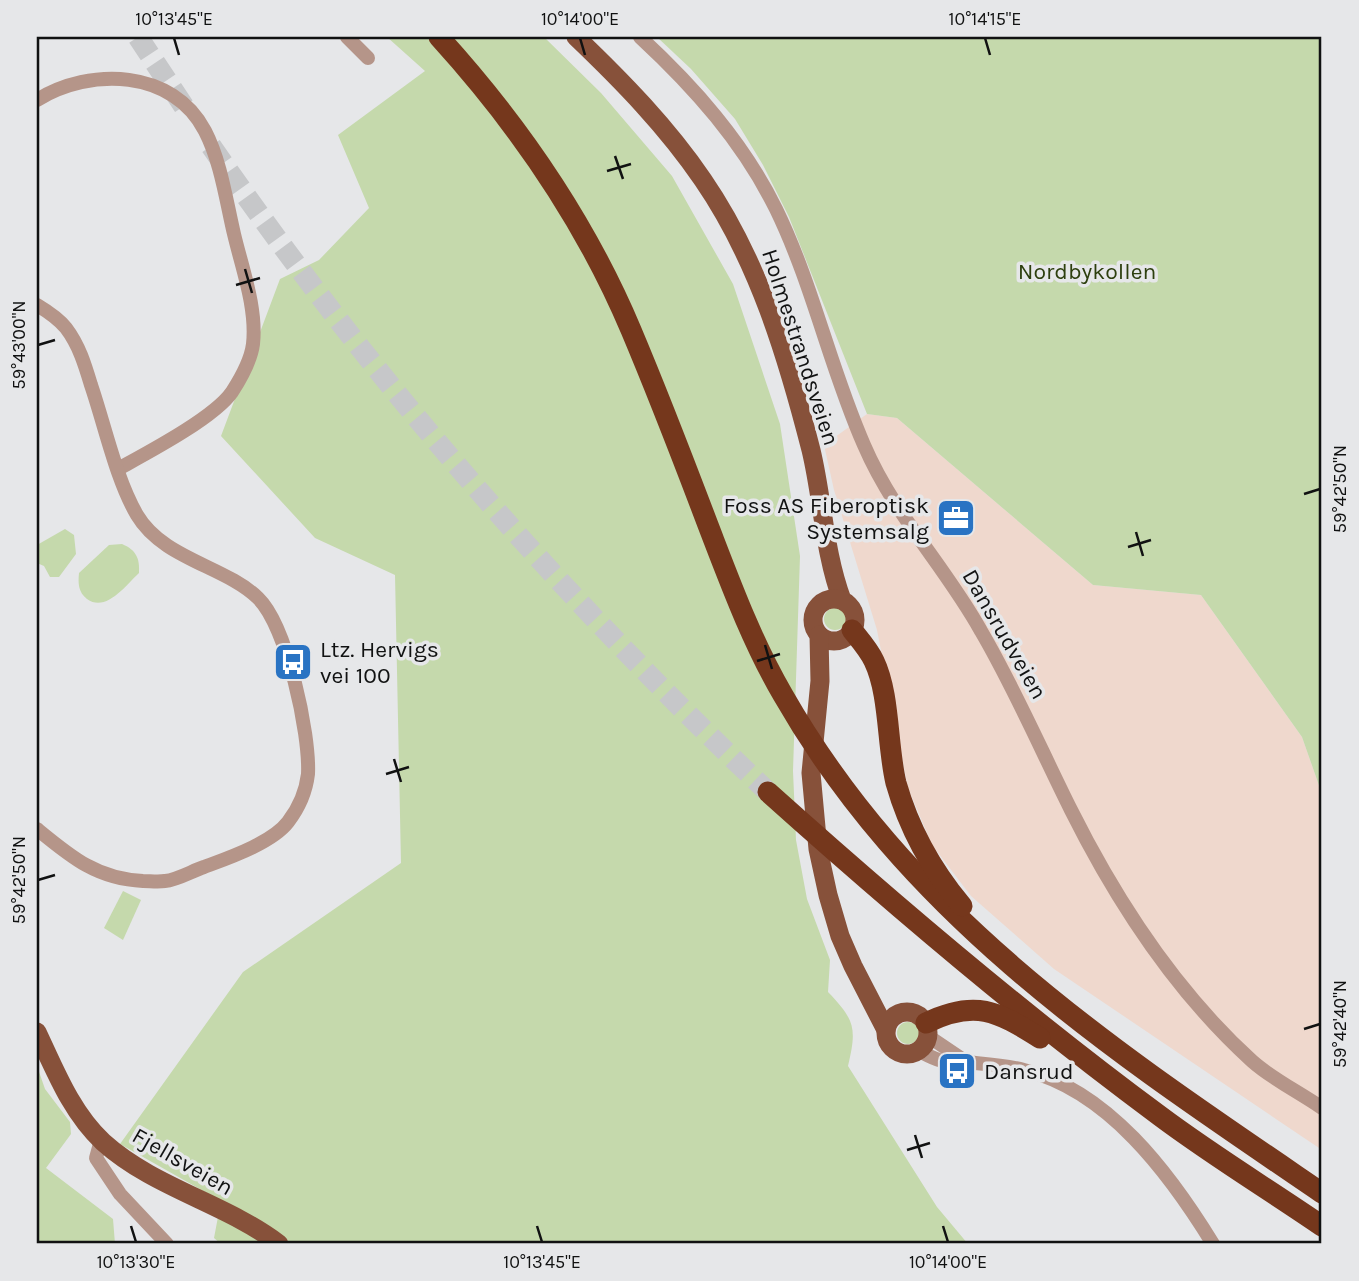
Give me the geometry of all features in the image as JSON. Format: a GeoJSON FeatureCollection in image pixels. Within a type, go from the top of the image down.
{"type":"FeatureCollection","features":[{"type":"Feature","properties":{"kind":"highway"},"geometry":{"type":"LineString","coordinates":[[439,37],[496,103],[532,151],[607,278],[659,398],[723,565],[765,661],[782,694],[831,771],[923,884],[965,925],[1058,1006],[1172,1091],[1322,1193]]}},
{"type":"Feature","properties":{"kind":"highway"},"geometry":{"type":"LineString","coordinates":[[836,635],[870,654],[877,669],[896,783],[917,839],[948,889],[965,910],[1058,1006]]}},
{"type":"Feature","properties":{"kind":"highway"},"geometry":{"type":"LineString","coordinates":[[768,792],[899,908],[1032,1018],[1162,1118],[1322,1226]]}},
{"type":"Feature","properties":{"kind":"highway"},"geometry":{"type":"LineString","coordinates":[[924,1037],[962,1009],[999,1015],[1043,1040],[1092,1078],[1162,1118]]}},
{"type":"Feature","properties":{"kind":"main road","name":"Holmestrandsveien"},"geometry":{"type":"LineString","coordinates":[[576,37],[672,138],[710,190],[741,244],[768,311],[802,417],[820,492],[834,600]]}},
{"type":"Feature","properties":{"kind":"main road"},"geometry":{"type":"LineString","coordinates":[[836,635],[814,626],[813,616],[817,607],[834,600],[848,604],[854,613],[855,623],[836,635],[820,681],[814,716],[811,773],[818,849],[840,936],[886,1030],[887,1042],[895,1051],[907,1055],[924,1037],[915,1013],[900,1013],[869,994]]}},
{"type":"Feature","properties":{"kind":"main road"},"geometry":{"type":"LineString","coordinates":[[886,1030],[890,1020],[900,1013]]}},
{"type":"Feature","properties":{"kind":"main road","name":"Fjellsveien"},"geometry":{"type":"LineString","coordinates":[[37,1032],[66,1093],[101,1140],[135,1167],[279,1244]]}},
{"type":"Feature","properties":{"kind":"street"},"geometry":{"type":"LineString","coordinates":[[346,37],[368,58]]}},
{"type":"Feature","properties":{"kind":"street","name":"Dansrudveien"},"geometry":{"type":"LineString","coordinates":[[640,37],[675,69],[729,131],[775,207],[808,288],[858,433],[877,475],[906,523],[974,618],[1004,670],[1073,814],[1150,944],[1196,1004],[1254,1063],[1322,1108]]}},
{"type":"Feature","properties":{"kind":"street"},"geometry":{"type":"LineString","coordinates":[[37,100],[68,84],[85,80],[118,79],[154,87],[177,99],[205,131],[217,164],[251,307],[253,344],[245,368],[230,394],[212,412],[118,470]]}},
{"type":"Feature","properties":{"kind":"street"},"geometry":{"type":"LineString","coordinates":[[37,305],[59,320],[77,345],[118,470],[137,516],[155,536],[193,561],[242,587],[257,597],[270,611],[284,646],[298,699],[307,762],[306,783],[300,802],[279,831],[250,848],[165,881],[129,880],[102,874],[69,856],[37,829]]}},
{"type":"Feature","properties":{"kind":"street"},"geometry":{"type":"LineString","coordinates":[[924,1037],[939,1060],[1022,1069],[1056,1080],[1084,1097],[1120,1126],[1160,1168],[1191,1208],[1213,1244]]}},
{"type":"Feature","properties":{"kind":"street"},"geometry":{"type":"LineString","coordinates":[[101,1140],[96,1158],[109,1180],[167,1244]]}},
{"type":"Feature","properties":{"kind":"shaded area"},"geometry":{"type":"Polygon","coordinates":[[[867,414],[897,418],[1093,585],[1201,595],[1302,737],[1322,794],[1322,1150],[1054,969],[971,896],[932,845],[908,788],[877,630],[834,490],[824,445],[867,414]]]}},
{"type":"Feature","properties":{"kind":"green space"},"geometry":{"type":"Polygon","coordinates":[[[387,37],[544,37],[601,93],[672,176],[733,284],[780,424],[800,556],[793,771],[796,840],[807,899],[830,960],[828,992],[844,1010],[852,1025],[848,1066],[937,1207],[968,1244],[221,1244],[214,1238],[221,1201],[120,1144],[243,972],[401,863],[395,575],[315,538],[221,436],[280,279],[319,260],[369,208],[338,135],[425,71],[387,37]]]}},
{"type":"Feature","properties":{"kind":"green space","name":"Nordbykollen"},"geometry":{"type":"Polygon","coordinates":[[[657,37],[1322,37],[1322,794],[1302,737],[1201,595],[1093,585],[897,418],[867,414],[789,217],[763,165],[735,119],[691,69],[657,37]]]}},
{"type":"Feature","properties":{"kind":"green space"},"geometry":{"type":"Polygon","coordinates":[[[65,529],[74,535],[76,554],[59,577],[50,577],[44,566],[37,563],[37,545],[65,529]]]}},
{"type":"Feature","properties":{"kind":"green space"},"geometry":{"type":"Polygon","coordinates":[[[122,544],[136,555],[139,573],[108,600],[101,603],[87,599],[79,587],[79,573],[109,545],[122,544]]]}},
{"type":"Feature","properties":{"kind":"green space"},"geometry":{"type":"Polygon","coordinates":[[[835,608],[843,611],[846,619],[843,627],[835,630],[827,627],[824,619],[827,611],[835,608]]]}},
{"type":"Feature","properties":{"kind":"green space"},"geometry":{"type":"Polygon","coordinates":[[[123,891],[141,900],[123,940],[104,928],[123,891]]]}},
{"type":"Feature","properties":{"kind":"green space"},"geometry":{"type":"Polygon","coordinates":[[[908,1022],[916,1025],[919,1033],[916,1041],[908,1044],[900,1041],[897,1033],[900,1025],[908,1022]]]}},
{"type":"Feature","properties":{"kind":"green space"},"geometry":{"type":"Polygon","coordinates":[[[37,1066],[45,1089],[70,1122],[71,1134],[46,1168],[113,1219],[115,1244],[37,1244],[37,1066]]]}},
{"type":"Feature","properties":{"kind":"tunnel"},"geometry":{"type":"LineString","coordinates":[[138,37],[185,108]]}},
{"type":"Feature","properties":{"kind":"tunnel"},"geometry":{"type":"LineString","coordinates":[[211,146],[337,319],[473,484],[616,641],[768,792]]}},
{"type":"Feature","properties":{"kind":"place","name":"Foss AS Fiberoptisk Systemsalg"},"geometry":{"type":"Point","coordinates":[956,518]}},
{"type":"Feature","properties":{"kind":"place","name":"Ltz. Hervigs vei 100"},"geometry":{"type":"Point","coordinates":[293,662]}},
{"type":"Feature","properties":{"kind":"place","name":"Dansrud"},"geometry":{"type":"Point","coordinates":[957,1071]}}]}
